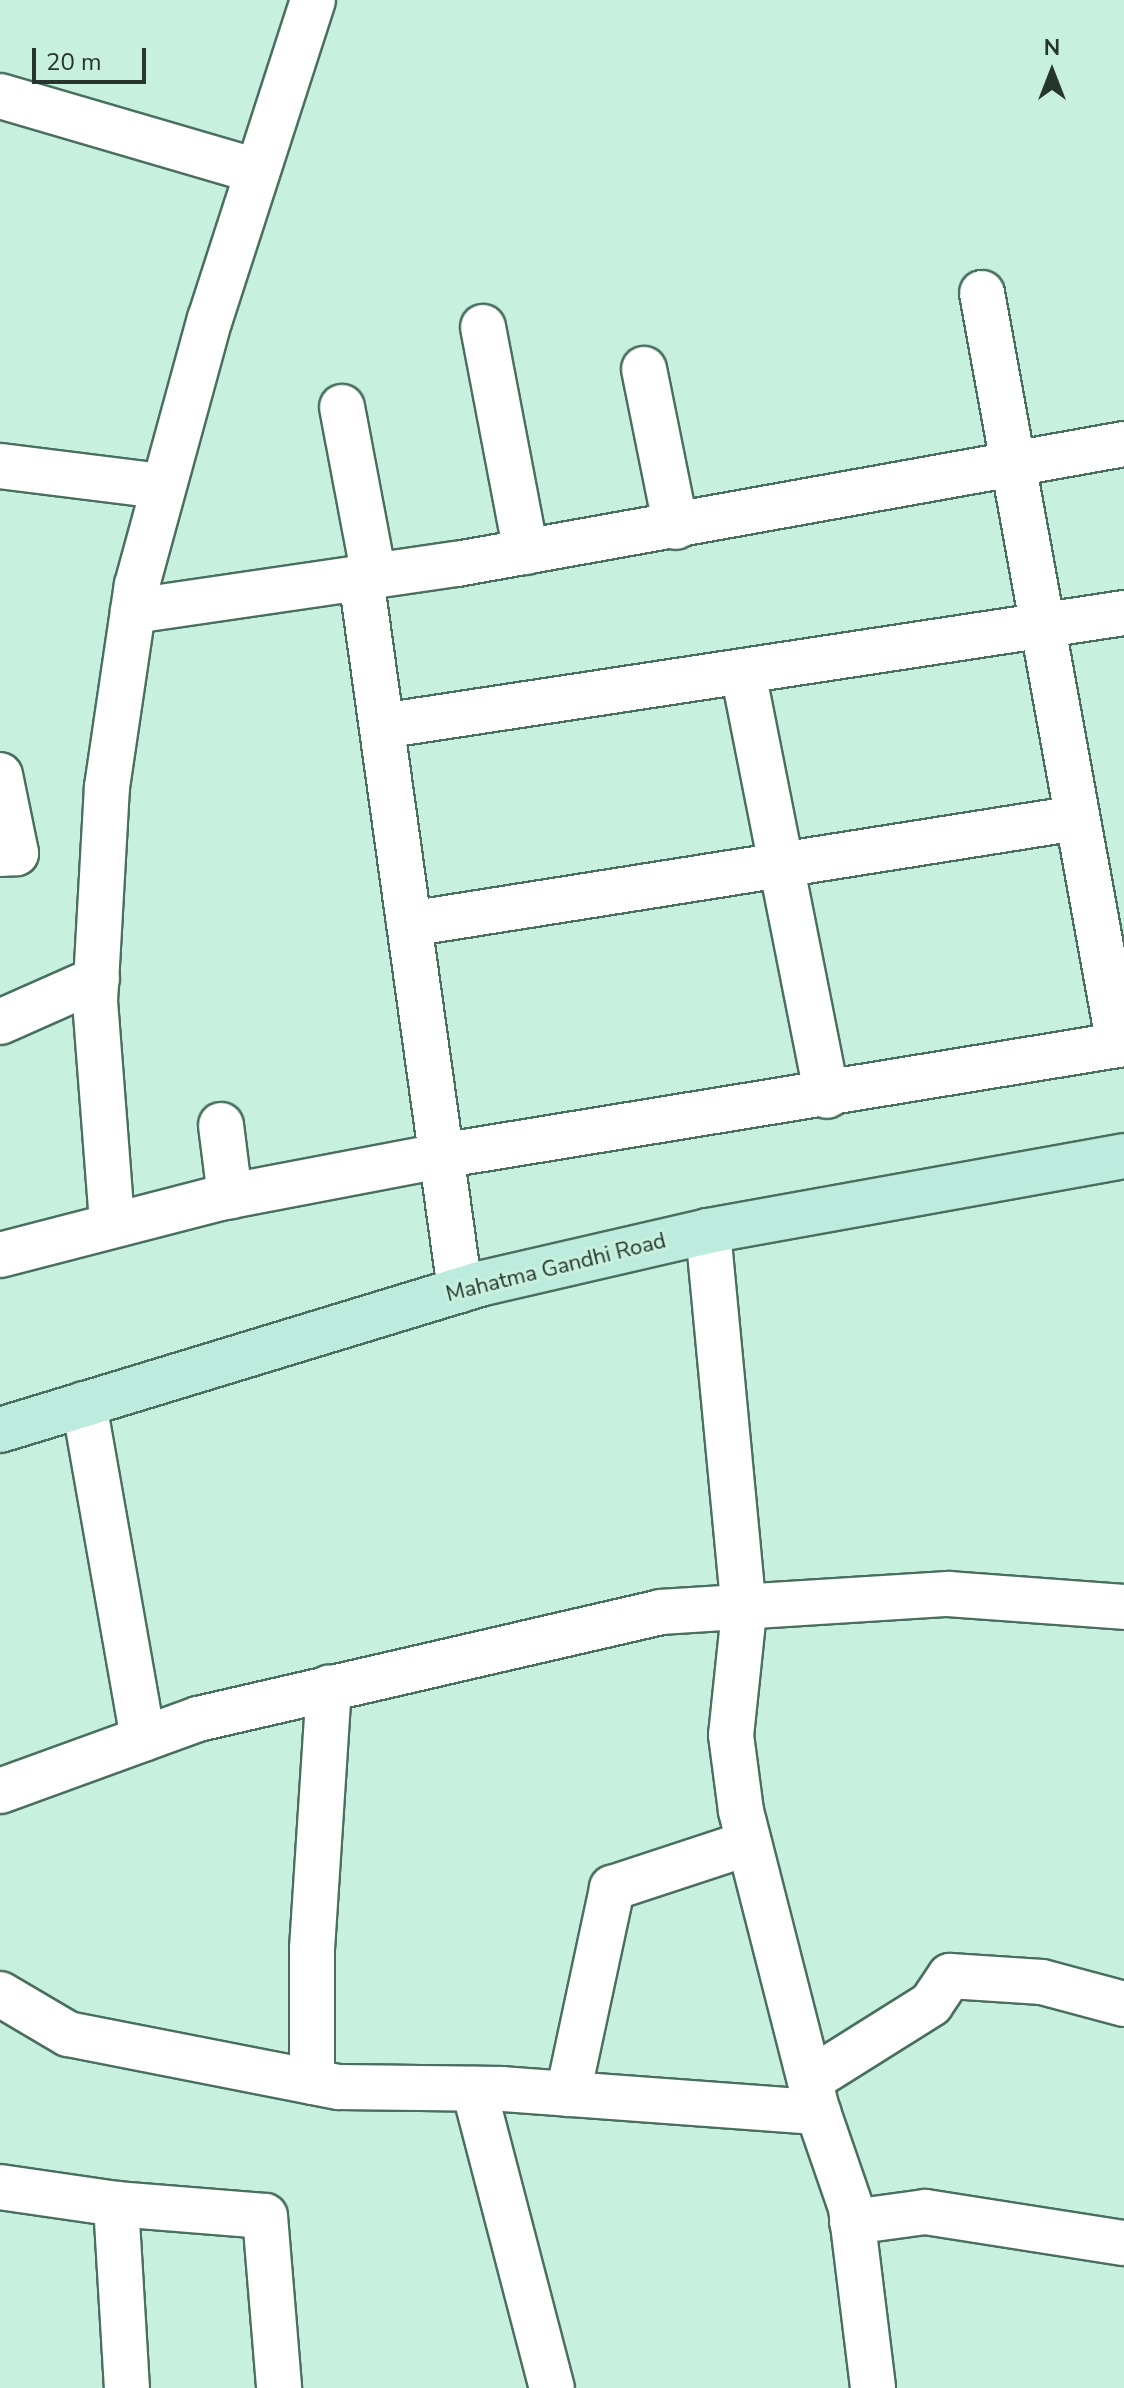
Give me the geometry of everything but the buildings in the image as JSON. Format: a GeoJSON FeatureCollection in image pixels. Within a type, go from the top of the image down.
{"type":"FeatureCollection","features":[{"type":"Feature","properties":{"kind":"street"},"geometry":{"type":"LineString","coordinates":[[112,1222],[97,979],[107,787],[133,611],[160,486],[313,0]]}},
{"type":"Feature","properties":{"kind":"street"},"geometry":{"type":"LineString","coordinates":[[0,96],[257,171]]}},
{"type":"Feature","properties":{"kind":"street"},"geometry":{"type":"LineString","coordinates":[[0,1255],[112,1222],[440,1156],[827,1096],[1122,1045],[1077,818],[982,293]]}},
{"type":"Feature","properties":{"kind":"street"},"geometry":{"type":"LineString","coordinates":[[483,327],[526,552]]}},
{"type":"Feature","properties":{"kind":"street"},"geometry":{"type":"LineString","coordinates":[[644,369],[676,527]]}},
{"type":"Feature","properties":{"kind":"street"},"geometry":{"type":"LineString","coordinates":[[342,407],[368,577],[382,726],[460,1290]]}},
{"type":"Feature","properties":{"kind":"street"},"geometry":{"type":"LineString","coordinates":[[133,611],[676,527],[1124,444]]}},
{"type":"Feature","properties":{"kind":"street"},"geometry":{"type":"LineString","coordinates":[[0,466],[160,486]]}},
{"type":"Feature","properties":{"kind":"street"},"geometry":{"type":"LineString","coordinates":[[382,726],[1124,613]]}},
{"type":"Feature","properties":{"kind":"street"},"geometry":{"type":"LineString","coordinates":[[743,672],[827,1096]]}},
{"type":"Feature","properties":{"kind":"street"},"geometry":{"type":"LineString","coordinates":[[0,775],[16,853],[0,854]]}},
{"type":"Feature","properties":{"kind":"street"},"geometry":{"type":"LineString","coordinates":[[409,924],[1077,818]]}},
{"type":"Feature","properties":{"kind":"street"},"geometry":{"type":"LineString","coordinates":[[0,1022],[97,979]]}},
{"type":"Feature","properties":{"kind":"street"},"geometry":{"type":"LineString","coordinates":[[221,1125],[230,1196]]}},
{"type":"Feature","properties":{"kind":"street","name":"Mahatma Gandhi Road"},"geometry":{"type":"LineString","coordinates":[[0,1430],[460,1290],[708,1231],[1124,1156]]}},
{"type":"Feature","properties":{"kind":"street"},"geometry":{"type":"LineString","coordinates":[[708,1231],[744,1612],[731,1735],[749,1843],[814,2096],[852,2222],[873,2388]]}},
{"type":"Feature","properties":{"kind":"street"},"geometry":{"type":"LineString","coordinates":[[84,1404],[143,1739]]}},
{"type":"Feature","properties":{"kind":"street"},"geometry":{"type":"LineString","coordinates":[[0,1791],[143,1739],[329,1688],[660,1612],[744,1612],[948,1594],[1124,1607]]}},
{"type":"Feature","properties":{"kind":"street"},"geometry":{"type":"LineString","coordinates":[[312,2082],[312,1949],[329,1688]]}},
{"type":"Feature","properties":{"kind":"street"},"geometry":{"type":"LineString","coordinates":[[568,2094],[612,1888],[749,1843]]}},
{"type":"Feature","properties":{"kind":"street"},"geometry":{"type":"LineString","coordinates":[[0,1994],[68,2034],[312,2082],[568,2094],[814,2096],[931,2004],[950,1976],[1042,1982],[1124,2004]]}},
{"type":"Feature","properties":{"kind":"street"},"geometry":{"type":"LineString","coordinates":[[474,2089],[552,2388]]}},
{"type":"Feature","properties":{"kind":"street"},"geometry":{"type":"LineString","coordinates":[[0,2187],[116,2204],[265,2216],[279,2388]]}},
{"type":"Feature","properties":{"kind":"street"},"geometry":{"type":"LineString","coordinates":[[116,2204],[127,2388]]}},
{"type":"Feature","properties":{"kind":"street"},"geometry":{"type":"LineString","coordinates":[[852,2222],[925,2212],[1124,2243]]}}]}
